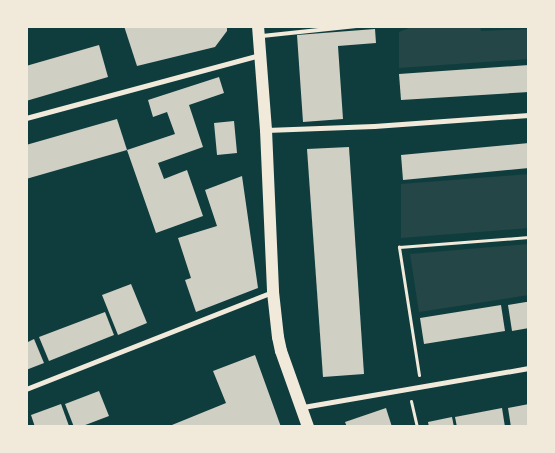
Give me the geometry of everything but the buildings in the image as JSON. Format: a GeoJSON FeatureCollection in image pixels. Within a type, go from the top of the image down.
{"type":"FeatureCollection","features":[{"type":"Feature","properties":{"kind":"main road"},"geometry":{"type":"LineString","coordinates":[[259,31],[266,130],[273,292],[281,351],[308,427]]}},
{"type":"Feature","properties":{"kind":"street"},"geometry":{"type":"LineString","coordinates":[[26,118],[261,54]]}},
{"type":"Feature","properties":{"kind":"street"},"geometry":{"type":"LineString","coordinates":[[266,130],[374,126],[529,115]]}},
{"type":"Feature","properties":{"kind":"street"},"geometry":{"type":"LineString","coordinates":[[26,389],[273,292]]}},
{"type":"Feature","properties":{"kind":"street"},"geometry":{"type":"LineString","coordinates":[[302,407],[529,368]]}},
{"type":"Feature","properties":{"kind":"lane"},"geometry":{"type":"LineString","coordinates":[[259,31],[356,26]]}},
{"type":"Feature","properties":{"kind":"path"},"geometry":{"type":"LineString","coordinates":[[421,388],[399,247],[529,237]]}},
{"type":"Feature","properties":{"kind":"path"},"geometry":{"type":"LineString","coordinates":[[409,390],[417,427]]}},
{"type":"Feature","properties":{"kind":"shaded area"},"geometry":{"type":"Polygon","coordinates":[[[414,26],[480,26],[481,31],[529,29],[529,59],[399,68],[399,32],[414,26]]]}},
{"type":"Feature","properties":{"kind":"shaded area"},"geometry":{"type":"Polygon","coordinates":[[[529,174],[529,228],[401,238],[401,184],[529,174]]]}},
{"type":"Feature","properties":{"kind":"shaded area"},"geometry":{"type":"Polygon","coordinates":[[[529,244],[529,295],[419,312],[410,254],[529,244]]]}}]}
